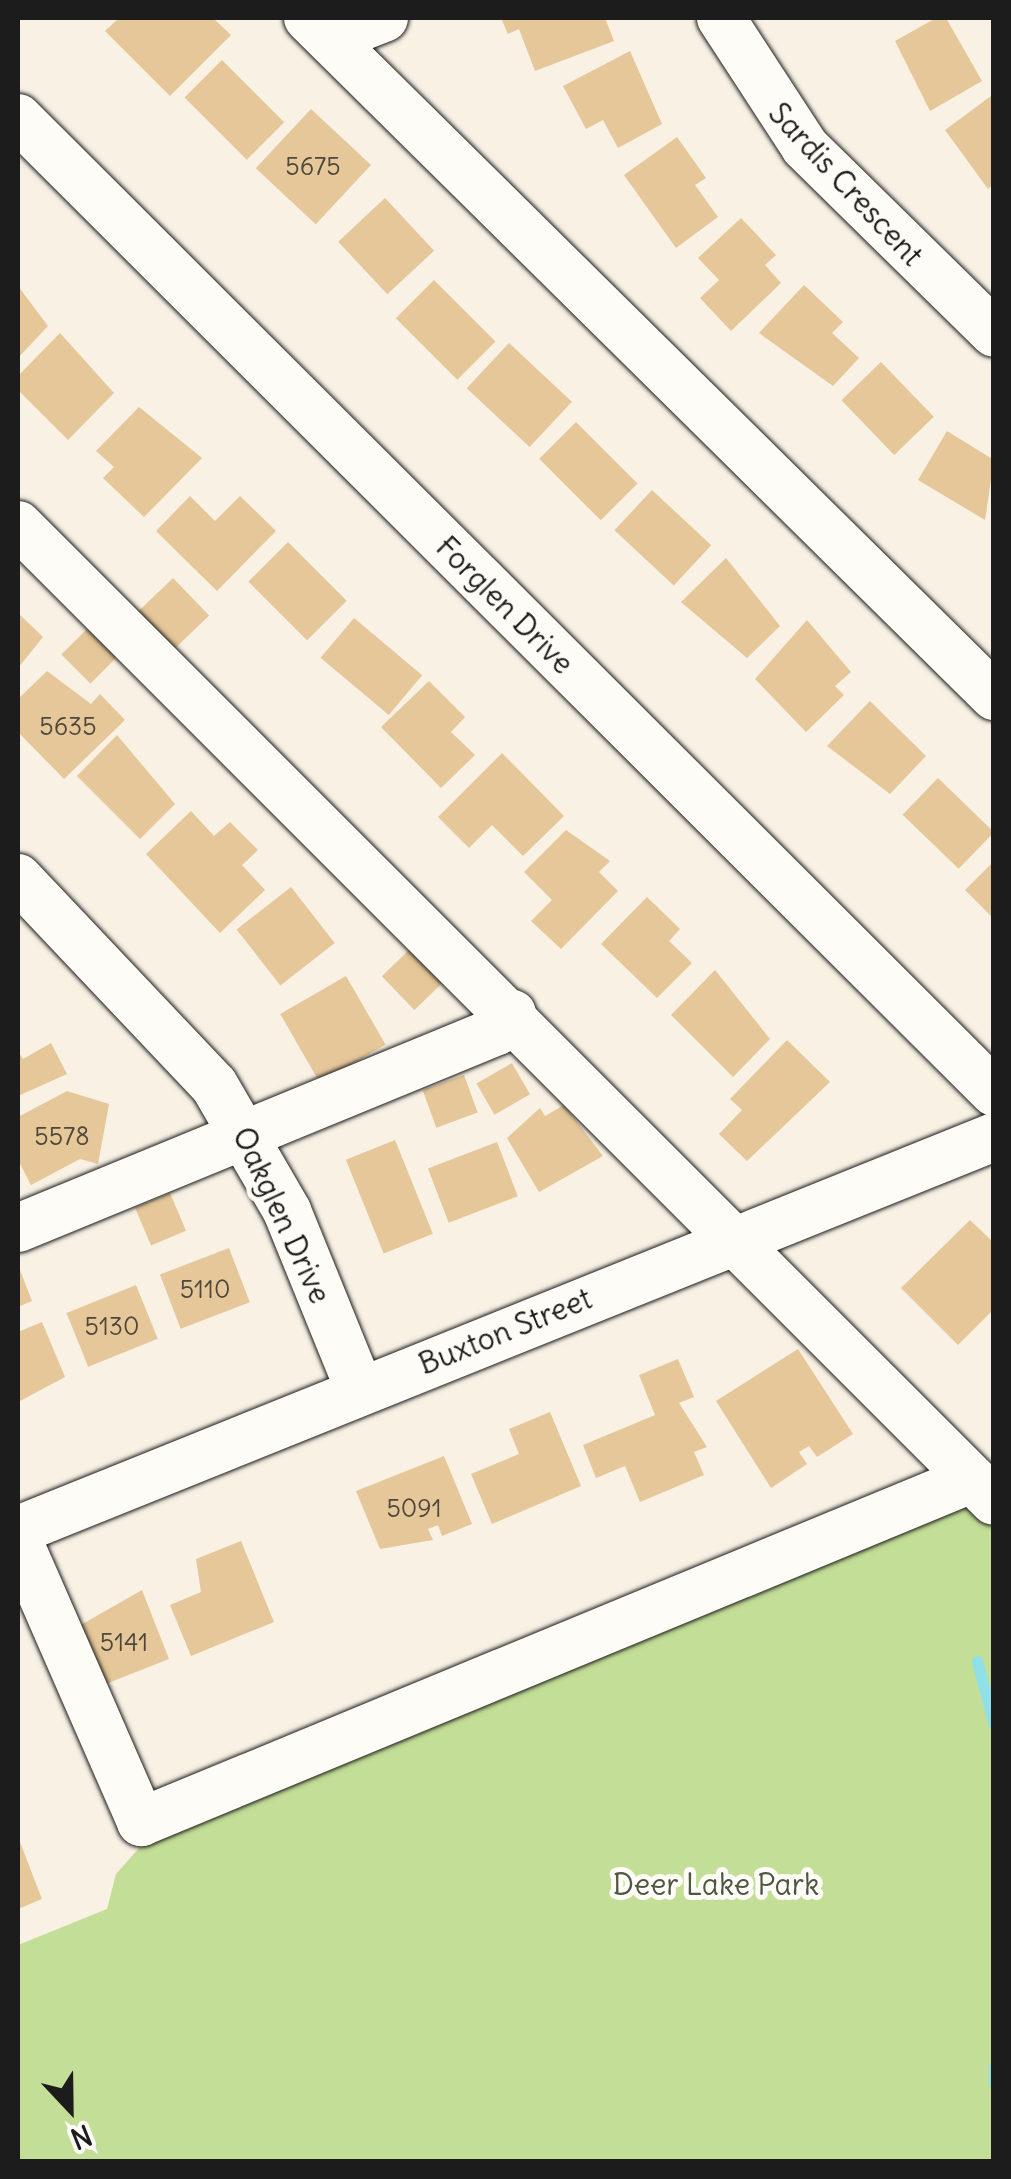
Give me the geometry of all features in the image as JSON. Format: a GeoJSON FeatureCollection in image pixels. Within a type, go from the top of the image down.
{"type":"FeatureCollection","features":[{"type":"Feature","properties":{"kind":"street"},"geometry":{"type":"LineString","coordinates":[[319,28],[384,18]]}},
{"type":"Feature","properties":{"kind":"street","name":"Sardis Crescent"},"geometry":{"type":"LineString","coordinates":[[720,18],[805,147],[994,334]]}},
{"type":"Feature","properties":{"kind":"street"},"geometry":{"type":"LineString","coordinates":[[319,28],[994,696]]}},
{"type":"Feature","properties":{"kind":"street","name":"Forglen Drive"},"geometry":{"type":"LineString","coordinates":[[18,118],[994,1092]]}},
{"type":"Feature","properties":{"kind":"street"},"geometry":{"type":"LineString","coordinates":[[18,525],[512,1014],[982,1490],[141,1822],[18,1540]]}},
{"type":"Feature","properties":{"kind":"street","name":"Oakglen Drive"},"geometry":{"type":"LineString","coordinates":[[18,878],[192,1056],[247,1136],[360,1391]]}},
{"type":"Feature","properties":{"kind":"street"},"geometry":{"type":"LineString","coordinates":[[18,1228],[497,1031],[512,1014]]}},
{"type":"Feature","properties":{"kind":"street","name":"Buxton Street"},"geometry":{"type":"LineString","coordinates":[[18,1530],[994,1136]]}},
{"type":"Feature","properties":{"kind":"green space","name":"Deer Lake Park"},"geometry":{"type":"Polygon","coordinates":[[[971,1479],[993,1501],[993,2161],[18,2162],[18,1945],[107,1909],[116,1874],[148,1838],[971,1479]]]}},
{"type":"Feature","properties":{"kind":"building"},"geometry":{"type":"Polygon","coordinates":[[[119,18],[213,18],[231,35],[170,96],[105,31],[119,18]]]}},
{"type":"Feature","properties":{"kind":"building"},"geometry":{"type":"Polygon","coordinates":[[[501,18],[605,18],[614,41],[535,71],[519,29],[508,34],[501,18]]]}},
{"type":"Feature","properties":{"kind":"building"},"geometry":{"type":"Polygon","coordinates":[[[936,18],[946,18],[982,81],[930,111],[895,41],[936,18]]]}},
{"type":"Feature","properties":{"kind":"building"},"geometry":{"type":"Polygon","coordinates":[[[630,51],[662,124],[618,148],[603,120],[586,129],[563,86],[630,51]]]}},
{"type":"Feature","properties":{"kind":"building"},"geometry":{"type":"Polygon","coordinates":[[[222,60],[284,122],[247,160],[185,97],[222,60]]]}},
{"type":"Feature","properties":{"kind":"building"},"geometry":{"type":"Polygon","coordinates":[[[991,96],[994,184],[988,189],[945,130],[991,96]]]}},
{"type":"Feature","properties":{"kind":"building"},"geometry":{"type":"Polygon","coordinates":[[[311,109],[371,165],[316,224],[256,168],[311,109]]]}},
{"type":"Feature","properties":{"kind":"building"},"geometry":{"type":"Polygon","coordinates":[[[677,137],[706,178],[695,185],[718,217],[676,248],[624,175],[677,137]]]}},
{"type":"Feature","properties":{"kind":"building"},"geometry":{"type":"Polygon","coordinates":[[[385,198],[434,251],[387,294],[338,242],[385,198]]]}},
{"type":"Feature","properties":{"kind":"building"},"geometry":{"type":"Polygon","coordinates":[[[741,218],[776,255],[765,265],[781,283],[731,331],[700,298],[719,280],[698,258],[741,218]]]}},
{"type":"Feature","properties":{"kind":"building"},"geometry":{"type":"Polygon","coordinates":[[[434,280],[496,342],[457,380],[396,318],[434,280]]]}},
{"type":"Feature","properties":{"kind":"building"},"geometry":{"type":"Polygon","coordinates":[[[804,285],[843,322],[832,333],[859,358],[833,386],[759,333],[804,285]]]}},
{"type":"Feature","properties":{"kind":"building"},"geometry":{"type":"Polygon","coordinates":[[[18,286],[48,326],[18,358],[18,286]]]}},
{"type":"Feature","properties":{"kind":"building"},"geometry":{"type":"Polygon","coordinates":[[[60,333],[114,393],[68,440],[18,390],[18,376],[60,333]]]}},
{"type":"Feature","properties":{"kind":"building"},"geometry":{"type":"Polygon","coordinates":[[[509,343],[572,402],[530,447],[467,388],[509,343]]]}},
{"type":"Feature","properties":{"kind":"building"},"geometry":{"type":"Polygon","coordinates":[[[881,362],[934,417],[894,455],[841,400],[881,362]]]}},
{"type":"Feature","properties":{"kind":"building"},"geometry":{"type":"Polygon","coordinates":[[[139,407],[202,458],[144,517],[103,478],[114,467],[96,451],[139,407]]]}},
{"type":"Feature","properties":{"kind":"building"},"geometry":{"type":"Polygon","coordinates":[[[576,422],[638,484],[601,520],[539,459],[576,422]]]}},
{"type":"Feature","properties":{"kind":"building"},"geometry":{"type":"Polygon","coordinates":[[[947,431],[994,460],[985,520],[918,480],[947,431]]]}},
{"type":"Feature","properties":{"kind":"building"},"geometry":{"type":"Polygon","coordinates":[[[652,490],[711,545],[674,585],[614,530],[652,490]]]}},
{"type":"Feature","properties":{"kind":"building"},"geometry":{"type":"Polygon","coordinates":[[[190,496],[215,521],[240,496],[276,531],[217,591],[156,531],[190,496]]]}},
{"type":"Feature","properties":{"kind":"building"},"geometry":{"type":"Polygon","coordinates":[[[288,542],[347,601],[307,640],[248,582],[288,542]]]}},
{"type":"Feature","properties":{"kind":"building"},"geometry":{"type":"Polygon","coordinates":[[[726,558],[780,626],[747,658],[681,602],[726,558]]]}},
{"type":"Feature","properties":{"kind":"building"},"geometry":{"type":"Polygon","coordinates":[[[173,578],[209,615],[172,652],[136,614],[173,578]]]}},
{"type":"Feature","properties":{"kind":"building"},"geometry":{"type":"Polygon","coordinates":[[[18,613],[43,637],[18,668],[18,613]]]}},
{"type":"Feature","properties":{"kind":"building"},"geometry":{"type":"Polygon","coordinates":[[[354,618],[422,675],[389,715],[321,658],[354,618]]]}},
{"type":"Feature","properties":{"kind":"building"},"geometry":{"type":"Polygon","coordinates":[[[807,620],[851,672],[835,686],[844,695],[806,732],[755,679],[807,620]]]}},
{"type":"Feature","properties":{"kind":"building"},"geometry":{"type":"Polygon","coordinates":[[[89,627],[118,656],[90,684],[61,655],[89,627]]]}},
{"type":"Feature","properties":{"kind":"building"},"geometry":{"type":"Polygon","coordinates":[[[47,671],[91,704],[100,694],[125,720],[64,779],[18,732],[18,699],[47,671]]]}},
{"type":"Feature","properties":{"kind":"building"},"geometry":{"type":"Polygon","coordinates":[[[429,681],[465,717],[451,732],[475,755],[441,788],[381,727],[429,681]]]}},
{"type":"Feature","properties":{"kind":"building"},"geometry":{"type":"Polygon","coordinates":[[[870,701],[926,756],[890,794],[827,746],[870,701]]]}},
{"type":"Feature","properties":{"kind":"building"},"geometry":{"type":"Polygon","coordinates":[[[117,735],[175,804],[140,839],[77,776],[117,735]]]}},
{"type":"Feature","properties":{"kind":"building"},"geometry":{"type":"Polygon","coordinates":[[[502,753],[564,816],[523,856],[492,825],[469,848],[438,817],[502,753]]]}},
{"type":"Feature","properties":{"kind":"building"},"geometry":{"type":"Polygon","coordinates":[[[938,778],[994,832],[959,869],[903,815],[938,778]]]}},
{"type":"Feature","properties":{"kind":"building"},"geometry":{"type":"Polygon","coordinates":[[[191,811],[214,836],[230,822],[258,850],[242,865],[265,890],[220,933],[146,854],[191,811]]]}},
{"type":"Feature","properties":{"kind":"building"},"geometry":{"type":"Polygon","coordinates":[[[566,830],[610,861],[599,872],[618,891],[561,949],[531,921],[552,900],[524,872],[566,830]]]}},
{"type":"Feature","properties":{"kind":"building"},"geometry":{"type":"Polygon","coordinates":[[[994,861],[994,919],[965,890],[994,861]]]}},
{"type":"Feature","properties":{"kind":"building"},"geometry":{"type":"Polygon","coordinates":[[[291,887],[335,943],[280,985],[237,929],[291,887]]]}},
{"type":"Feature","properties":{"kind":"building"},"geometry":{"type":"Polygon","coordinates":[[[647,897],[680,929],[669,941],[692,963],[657,998],[601,944],[647,897]]]}},
{"type":"Feature","properties":{"kind":"building"},"geometry":{"type":"Polygon","coordinates":[[[412,947],[445,981],[414,1010],[382,976],[412,947]]]}},
{"type":"Feature","properties":{"kind":"building"},"geometry":{"type":"Polygon","coordinates":[[[715,970],[770,1039],[733,1077],[671,1015],[715,970]]]}},
{"type":"Feature","properties":{"kind":"building"},"geometry":{"type":"Polygon","coordinates":[[[346,976],[386,1044],[320,1082],[280,1014],[346,976]]]}},
{"type":"Feature","properties":{"kind":"building"},"geometry":{"type":"Polygon","coordinates":[[[787,1040],[830,1082],[747,1161],[719,1134],[742,1110],[730,1099],[787,1040]]]}},
{"type":"Feature","properties":{"kind":"building"},"geometry":{"type":"Polygon","coordinates":[[[51,1043],[67,1074],[18,1096],[18,1051],[23,1059],[51,1043]]]}},
{"type":"Feature","properties":{"kind":"building"},"geometry":{"type":"Polygon","coordinates":[[[512,1063],[530,1094],[494,1115],[476,1084],[512,1063]]]}},
{"type":"Feature","properties":{"kind":"building"},"geometry":{"type":"Polygon","coordinates":[[[464,1075],[478,1113],[436,1128],[423,1090],[464,1075]]]}},
{"type":"Feature","properties":{"kind":"building"},"geometry":{"type":"Polygon","coordinates":[[[67,1091],[109,1104],[98,1164],[80,1159],[31,1185],[18,1160],[18,1117],[67,1091]]]}},
{"type":"Feature","properties":{"kind":"building"},"geometry":{"type":"Polygon","coordinates":[[[564,1105],[603,1156],[539,1192],[507,1138],[540,1108],[545,1116],[564,1105]]]}},
{"type":"Feature","properties":{"kind":"building"},"geometry":{"type":"Polygon","coordinates":[[[395,1140],[433,1234],[384,1253],[346,1160],[395,1140]]]}},
{"type":"Feature","properties":{"kind":"building"},"geometry":{"type":"Polygon","coordinates":[[[497,1142],[518,1196],[449,1223],[428,1169],[497,1142]]]}},
{"type":"Feature","properties":{"kind":"building"},"geometry":{"type":"Polygon","coordinates":[[[170,1193],[186,1231],[151,1246],[135,1208],[170,1193]]]}},
{"type":"Feature","properties":{"kind":"building"},"geometry":{"type":"Polygon","coordinates":[[[970,1220],[994,1243],[994,1309],[958,1345],[901,1288],[970,1220]]]}},
{"type":"Feature","properties":{"kind":"building"},"geometry":{"type":"Polygon","coordinates":[[[229,1248],[250,1302],[181,1329],[160,1275],[229,1248]]]}},
{"type":"Feature","properties":{"kind":"building"},"geometry":{"type":"Polygon","coordinates":[[[18,1265],[32,1301],[18,1307],[18,1265]]]}},
{"type":"Feature","properties":{"kind":"building"},"geometry":{"type":"Polygon","coordinates":[[[136,1285],[158,1339],[88,1367],[66,1313],[136,1285]]]}},
{"type":"Feature","properties":{"kind":"building"},"geometry":{"type":"Polygon","coordinates":[[[42,1322],[65,1377],[18,1402],[18,1332],[42,1322]]]}},
{"type":"Feature","properties":{"kind":"building"},"geometry":{"type":"Polygon","coordinates":[[[798,1349],[853,1434],[817,1457],[809,1446],[799,1452],[807,1464],[771,1488],[716,1401],[798,1349]]]}},
{"type":"Feature","properties":{"kind":"building"},"geometry":{"type":"Polygon","coordinates":[[[678,1359],[694,1397],[679,1403],[707,1447],[694,1452],[704,1475],[640,1502],[625,1466],[596,1478],[583,1445],[655,1415],[639,1375],[678,1359]]]}},
{"type":"Feature","properties":{"kind":"building"},"geometry":{"type":"Polygon","coordinates":[[[550,1412],[581,1486],[492,1524],[471,1474],[519,1454],[509,1429],[550,1412]]]}},
{"type":"Feature","properties":{"kind":"building"},"geometry":{"type":"Polygon","coordinates":[[[444,1456],[472,1524],[442,1536],[438,1525],[428,1529],[433,1540],[380,1549],[356,1491],[444,1456]]]}},
{"type":"Feature","properties":{"kind":"building"},"geometry":{"type":"Polygon","coordinates":[[[241,1541],[274,1622],[191,1656],[170,1605],[201,1592],[196,1559],[241,1541]]]}},
{"type":"Feature","properties":{"kind":"building"},"geometry":{"type":"Polygon","coordinates":[[[142,1590],[169,1659],[103,1685],[79,1626],[142,1590]]]}},
{"type":"Feature","properties":{"kind":"building"},"geometry":{"type":"Polygon","coordinates":[[[18,1837],[42,1899],[18,1909],[18,1837]]]}},
{"type":"Feature","properties":{"kind":"waterway"},"geometry":{"type":"LineString","coordinates":[[977,1661],[994,1725]]}},
{"type":"Feature","properties":{"kind":"waterway"},"geometry":{"type":"LineString","coordinates":[[994,2066],[994,2083]]}}]}
